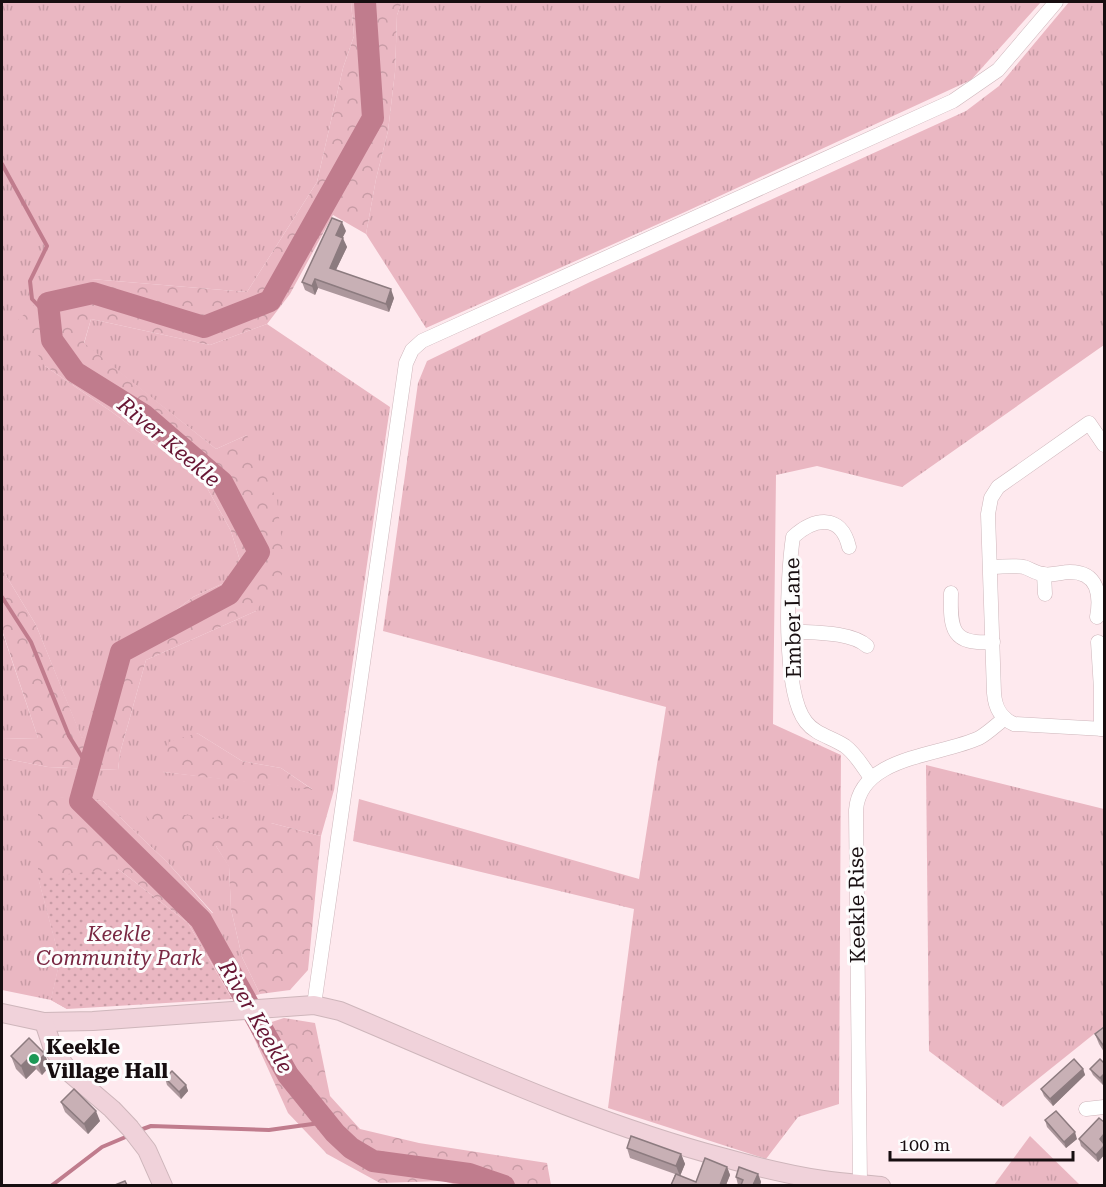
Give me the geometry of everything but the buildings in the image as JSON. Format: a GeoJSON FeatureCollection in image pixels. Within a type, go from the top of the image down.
{"type":"FeatureCollection","features":[{"type":"Feature","properties":{"kind":"main road"},"geometry":{"type":"LineString","coordinates":[[2,1013],[44,1022],[93,1021],[314,1005],[340,1011],[584,1113],[681,1146],[750,1165],[822,1180],[881,1185]]}},
{"type":"Feature","properties":{"kind":"main road"},"geometry":{"type":"LineString","coordinates":[[44,1022],[53,1049],[71,1074],[112,1109],[130,1128],[147,1150],[163,1185]]}},
{"type":"Feature","properties":{"kind":"street"},"geometry":{"type":"LineString","coordinates":[[314,1005],[406,363],[412,350],[422,341],[953,101],[998,69],[1056,2]]}},
{"type":"Feature","properties":{"kind":"street"},"geometry":{"type":"LineString","coordinates":[[1096,642],[1103,729],[1019,725],[1005,718],[997,709],[988,510],[991,498],[995,490],[1089,423],[1104,445]]}},
{"type":"Feature","properties":{"kind":"street","name":"Ember Lane"},"geometry":{"type":"LineString","coordinates":[[849,547],[846,533],[836,524],[821,522],[805,526],[793,537],[789,575],[790,669],[798,707],[806,722],[816,731],[845,747],[871,778]]}},
{"type":"Feature","properties":{"kind":"street"},"geometry":{"type":"LineString","coordinates":[[991,567],[1022,567],[1044,574],[1073,572],[1081,574],[1095,585],[1099,596],[1097,617]]}},
{"type":"Feature","properties":{"kind":"street"},"geometry":{"type":"LineString","coordinates":[[1044,574],[1045,594]]}},
{"type":"Feature","properties":{"kind":"street"},"geometry":{"type":"LineString","coordinates":[[951,593],[950,612],[952,625],[957,635],[966,641],[993,642]]}},
{"type":"Feature","properties":{"kind":"street"},"geometry":{"type":"LineString","coordinates":[[789,631],[849,637],[867,645]]}},
{"type":"Feature","properties":{"kind":"street"},"geometry":{"type":"LineString","coordinates":[[871,778],[889,766],[980,737],[1005,718]]}},
{"type":"Feature","properties":{"kind":"street","name":"Keekle Rise"},"geometry":{"type":"LineString","coordinates":[[860,1184],[856,810],[860,794],[871,778]]}},
{"type":"Feature","properties":{"kind":"street"},"geometry":{"type":"LineString","coordinates":[[1086,1109],[1104,1107]]}},
{"type":"Feature","properties":{"kind":"green space"},"geometry":{"type":"Polygon","coordinates":[[[2,2],[351,2],[354,36],[343,68],[317,182],[247,292],[91,279],[45,366],[112,412],[183,465],[206,486],[231,531],[244,574],[193,597],[121,652],[82,739],[36,625],[2,569],[2,2]]]}},
{"type":"Feature","properties":{"kind":"green space"},"geometry":{"type":"Polygon","coordinates":[[[351,2],[402,2],[397,15],[395,72],[388,131],[366,234],[333,215],[290,294],[267,324],[210,345],[91,319],[84,343],[216,449],[247,435],[277,500],[285,570],[256,611],[146,660],[120,753],[118,770],[48,767],[2,758],[2,739],[38,738],[2,630],[2,569],[36,625],[82,738],[121,652],[193,597],[244,574],[231,531],[206,486],[183,465],[112,412],[45,366],[17,321],[46,294],[91,279],[247,292],[317,182],[343,68],[354,36],[351,2]]]}},
{"type":"Feature","properties":{"kind":"green space"},"geometry":{"type":"Polygon","coordinates":[[[402,2],[1041,2],[971,80],[426,328],[366,234],[388,131],[395,72],[397,15],[402,2]]]}},
{"type":"Feature","properties":{"kind":"green space"},"geometry":{"type":"Polygon","coordinates":[[[1069,2],[1104,2],[1104,345],[902,487],[817,466],[776,475],[773,724],[841,755],[839,1104],[798,1117],[766,1159],[608,1108],[634,909],[353,841],[359,799],[639,879],[666,707],[383,631],[418,383],[427,361],[590,282],[966,111],[999,86],[1069,2]]]}},
{"type":"Feature","properties":{"kind":"green space"},"geometry":{"type":"Polygon","coordinates":[[[91,319],[210,345],[267,324],[390,407],[334,790],[321,836],[271,823],[174,846],[216,846],[229,866],[231,909],[242,957],[260,994],[234,1002],[188,923],[213,913],[168,863],[103,801],[38,796],[38,877],[60,960],[51,1000],[2,990],[2,758],[48,767],[118,770],[120,753],[146,660],[256,611],[247,435],[216,449],[84,344],[91,319]],[[197,733],[163,772],[312,789],[281,768],[242,761],[197,733]]]}},
{"type":"Feature","properties":{"kind":"green space"},"geometry":{"type":"Polygon","coordinates":[[[2,630],[3,634],[38,738],[2,739],[2,630]]]}},
{"type":"Feature","properties":{"kind":"green space"},"geometry":{"type":"Polygon","coordinates":[[[197,733],[242,761],[281,768],[313,790],[163,772],[169,742],[197,733]]]}},
{"type":"Feature","properties":{"kind":"green space"},"geometry":{"type":"Polygon","coordinates":[[[926,765],[1104,809],[1104,1026],[1003,1107],[929,1051],[926,765]]]}},
{"type":"Feature","properties":{"kind":"green space"},"geometry":{"type":"Polygon","coordinates":[[[38,795],[103,801],[168,863],[213,914],[188,923],[118,869],[67,1009],[51,1000],[60,960],[38,877],[38,795]]]}},
{"type":"Feature","properties":{"kind":"green space"},"geometry":{"type":"Polygon","coordinates":[[[142,811],[271,823],[321,836],[308,970],[290,990],[260,994],[242,957],[231,909],[229,867],[216,846],[174,846],[163,837],[142,811]]]}},
{"type":"Feature","properties":{"kind":"green space","name":"Keekle Community Park"},"geometry":{"type":"Polygon","coordinates":[[[118,869],[188,923],[232,999],[67,1009],[51,1000],[60,960],[38,877],[118,869]]]}},
{"type":"Feature","properties":{"kind":"green space"},"geometry":{"type":"Polygon","coordinates":[[[284,1018],[315,1023],[330,1096],[360,1129],[419,1143],[547,1163],[551,1185],[459,1186],[444,1181],[380,1183],[327,1154],[288,1113],[250,1029],[284,1018]]]}},
{"type":"Feature","properties":{"kind":"green space"},"geometry":{"type":"Polygon","coordinates":[[[1030,1136],[1080,1185],[994,1185],[1030,1136]]]}},
{"type":"Feature","properties":{"kind":"waterway","name":"River Keekle"},"geometry":{"type":"LineString","coordinates":[[365,2],[373,118],[270,301],[204,327],[93,293],[48,303],[52,340],[75,372],[144,415],[222,482],[259,552],[229,594],[121,652],[80,801],[201,920],[288,1075],[335,1133],[351,1148],[373,1161],[469,1174],[504,1186]]}},
{"type":"Feature","properties":{"kind":"waterway"},"geometry":{"type":"LineString","coordinates":[[2,164],[47,246],[30,281],[32,299],[49,317]]}},
{"type":"Feature","properties":{"kind":"waterway"},"geometry":{"type":"LineString","coordinates":[[2,597],[31,642],[69,736],[89,768]]}},
{"type":"Feature","properties":{"kind":"waterway"},"geometry":{"type":"LineString","coordinates":[[140,1130],[151,1126],[269,1130],[327,1122]]}},
{"type":"Feature","properties":{"kind":"waterway"},"geometry":{"type":"LineString","coordinates":[[51,1186],[102,1147],[128,1136]]}},
{"type":"Feature","properties":{"kind":"place","name":"Keekle Village Hall"},"geometry":{"type":"Point","coordinates":[34,1059]}}]}
